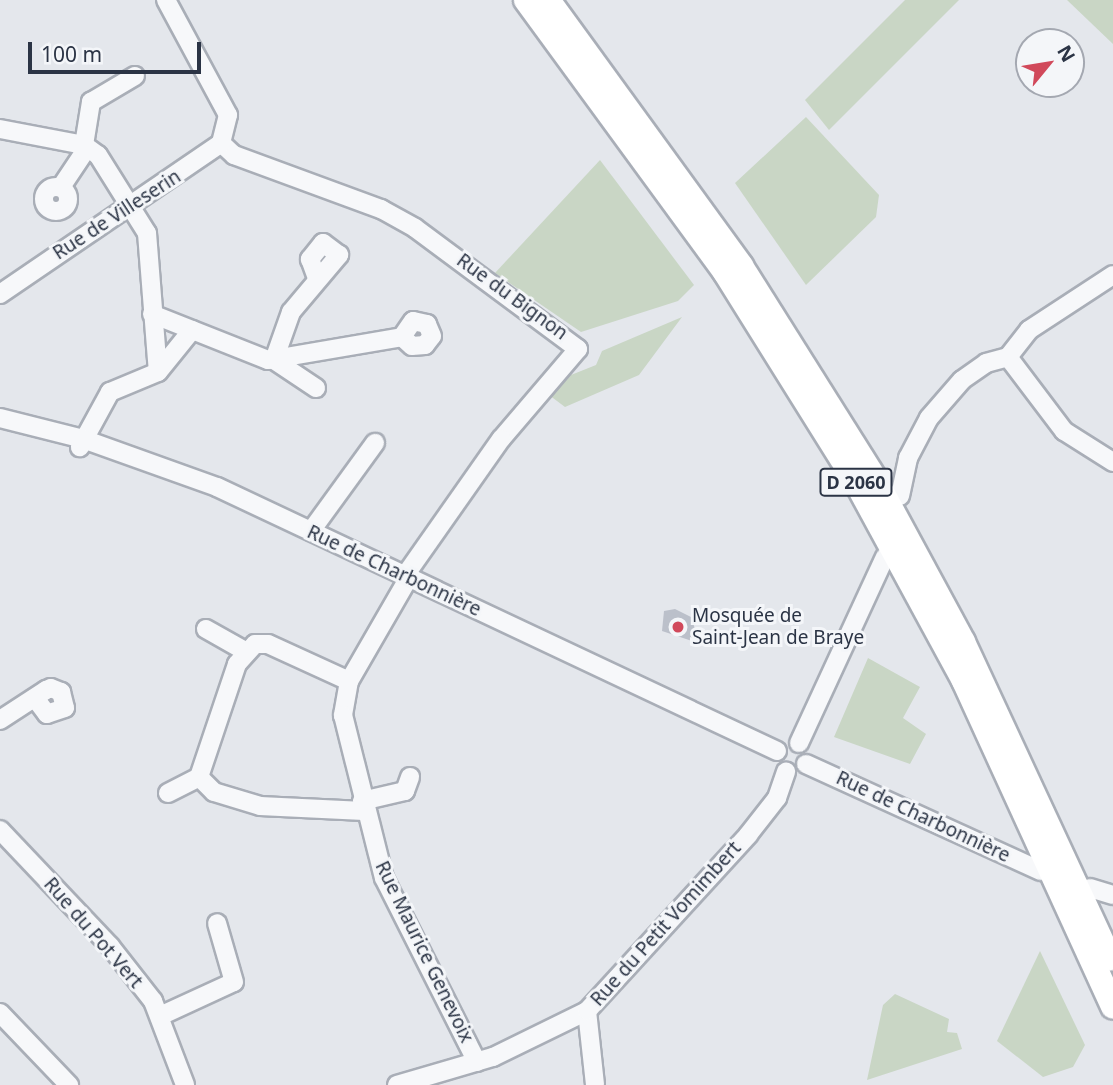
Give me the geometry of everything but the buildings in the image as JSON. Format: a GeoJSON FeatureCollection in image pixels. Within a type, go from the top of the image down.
{"type":"FeatureCollection","features":[{"type":"Feature","properties":{"kind":"highway","name":"D 2060"},"geometry":{"type":"LineString","coordinates":[[526,0],[725,272],[855,480],[964,681],[1113,1006]]}},
{"type":"Feature","properties":{"kind":"highway","name":"D 2060"},"geometry":{"type":"LineString","coordinates":[[548,0],[741,265],[875,479],[969,654],[1113,965]]}},
{"type":"Feature","properties":{"kind":"street"},"geometry":{"type":"LineString","coordinates":[[166,0],[221,99],[225,137]]}},
{"type":"Feature","properties":{"kind":"street"},"geometry":{"type":"LineString","coordinates":[[61,187],[85,146],[91,102],[135,76]]}},
{"type":"Feature","properties":{"kind":"street"},"geometry":{"type":"LineString","coordinates":[[0,129],[85,146],[98,155],[146,233],[158,373]]}},
{"type":"Feature","properties":{"kind":"street","name":"Rue de Villeserin"},"geometry":{"type":"LineString","coordinates":[[0,294],[130,206],[225,137]]}},
{"type":"Feature","properties":{"kind":"street","name":"Rue du Bignon"},"geometry":{"type":"LineString","coordinates":[[225,137],[247,160],[381,209],[415,228],[578,349],[578,356],[501,439],[406,578]]}},
{"type":"Feature","properties":{"kind":"street"},"geometry":{"type":"LineString","coordinates":[[900,496],[908,458],[929,418],[962,380],[986,363],[1008,357],[1029,330],[1113,275]]}},
{"type":"Feature","properties":{"kind":"street"},"geometry":{"type":"LineString","coordinates":[[274,359],[291,312],[317,278]]}},
{"type":"Feature","properties":{"kind":"street"},"geometry":{"type":"LineString","coordinates":[[152,314],[274,359],[316,388]]}},
{"type":"Feature","properties":{"kind":"street"},"geometry":{"type":"LineString","coordinates":[[81,443],[110,392],[158,373],[192,330]]}},
{"type":"Feature","properties":{"kind":"street"},"geometry":{"type":"LineString","coordinates":[[274,359],[296,358],[402,337]]}},
{"type":"Feature","properties":{"kind":"street"},"geometry":{"type":"LineString","coordinates":[[1008,357],[1064,431],[1113,462]]}},
{"type":"Feature","properties":{"kind":"street","name":"Rue de Charbonnière"},"geometry":{"type":"LineString","coordinates":[[0,418],[185,474],[777,751]]}},
{"type":"Feature","properties":{"kind":"street"},"geometry":{"type":"LineString","coordinates":[[311,531],[375,443]]}},
{"type":"Feature","properties":{"kind":"street"},"geometry":{"type":"LineString","coordinates":[[799,744],[885,557]]}},
{"type":"Feature","properties":{"kind":"street","name":"Rue Maurice Genevoix"},"geometry":{"type":"LineString","coordinates":[[406,578],[349,681],[342,707],[363,806],[384,878],[477,1062]]}},
{"type":"Feature","properties":{"kind":"street"},"geometry":{"type":"LineString","coordinates":[[206,629],[245,652]]}},
{"type":"Feature","properties":{"kind":"street"},"geometry":{"type":"LineString","coordinates":[[168,793],[199,777],[245,652],[268,643],[349,681]]}},
{"type":"Feature","properties":{"kind":"street"},"geometry":{"type":"LineString","coordinates":[[0,720],[35,698]]}},
{"type":"Feature","properties":{"kind":"street"},"geometry":{"type":"LineString","coordinates":[[789,742],[799,744],[806,750],[806,764],[786,772],[777,761],[777,751],[789,742]]}},
{"type":"Feature","properties":{"kind":"street","name":"Rue de Charbonnière"},"geometry":{"type":"LineString","coordinates":[[806,764],[1041,871]]}},
{"type":"Feature","properties":{"kind":"street","name":"Rue du Petit Vomimbert"},"geometry":{"type":"LineString","coordinates":[[397,1085],[477,1062],[587,1011],[748,835],[777,798],[786,772]]}},
{"type":"Feature","properties":{"kind":"street"},"geometry":{"type":"LineString","coordinates":[[199,777],[214,792],[260,806],[363,806],[405,791],[410,777]]}},
{"type":"Feature","properties":{"kind":"street","name":"Rue du Pot Vert"},"geometry":{"type":"LineString","coordinates":[[0,830],[110,947],[160,1016],[185,1085]]}},
{"type":"Feature","properties":{"kind":"street"},"geometry":{"type":"LineString","coordinates":[[1090,888],[1113,895]]}},
{"type":"Feature","properties":{"kind":"street"},"geometry":{"type":"LineString","coordinates":[[160,1016],[234,982],[217,923]]}},
{"type":"Feature","properties":{"kind":"street"},"geometry":{"type":"LineString","coordinates":[[587,1011],[595,1085]]}},
{"type":"Feature","properties":{"kind":"street"},"geometry":{"type":"LineString","coordinates":[[3,1023],[69,1085]]}},
{"type":"Feature","properties":{"kind":"green space"},"geometry":{"type":"Polygon","coordinates":[[[905,0],[959,0],[829,130],[805,100],[905,0]]]}},
{"type":"Feature","properties":{"kind":"green space"},"geometry":{"type":"Polygon","coordinates":[[[1067,0],[1113,0],[1113,44],[1067,0]]]}},
{"type":"Feature","properties":{"kind":"green space"},"geometry":{"type":"Polygon","coordinates":[[[806,117],[879,195],[876,217],[806,285],[735,183],[806,117]]]}},
{"type":"Feature","properties":{"kind":"green space"},"geometry":{"type":"Polygon","coordinates":[[[600,160],[694,285],[678,301],[581,332],[495,273],[600,160]]]}},
{"type":"Feature","properties":{"kind":"green space"},"geometry":{"type":"Polygon","coordinates":[[[682,317],[639,375],[565,407],[549,395],[561,379],[596,365],[602,351],[682,317]]]}},
{"type":"Feature","properties":{"kind":"green space"},"geometry":{"type":"Polygon","coordinates":[[[868,658],[920,687],[903,718],[926,734],[910,764],[834,737],[868,658]]]}},
{"type":"Feature","properties":{"kind":"green space"},"geometry":{"type":"Polygon","coordinates":[[[1040,951],[1085,1045],[1073,1067],[1043,1077],[997,1041],[1040,951]]]}},
{"type":"Feature","properties":{"kind":"green space"},"geometry":{"type":"Polygon","coordinates":[[[895,994],[949,1019],[947,1032],[957,1033],[962,1049],[867,1080],[883,1005],[895,994]]]}},
{"type":"Feature","properties":{"kind":"place","name":"Mosquée de Saint-Jean de Braye"},"geometry":{"type":"Point","coordinates":[678,627]}}]}
